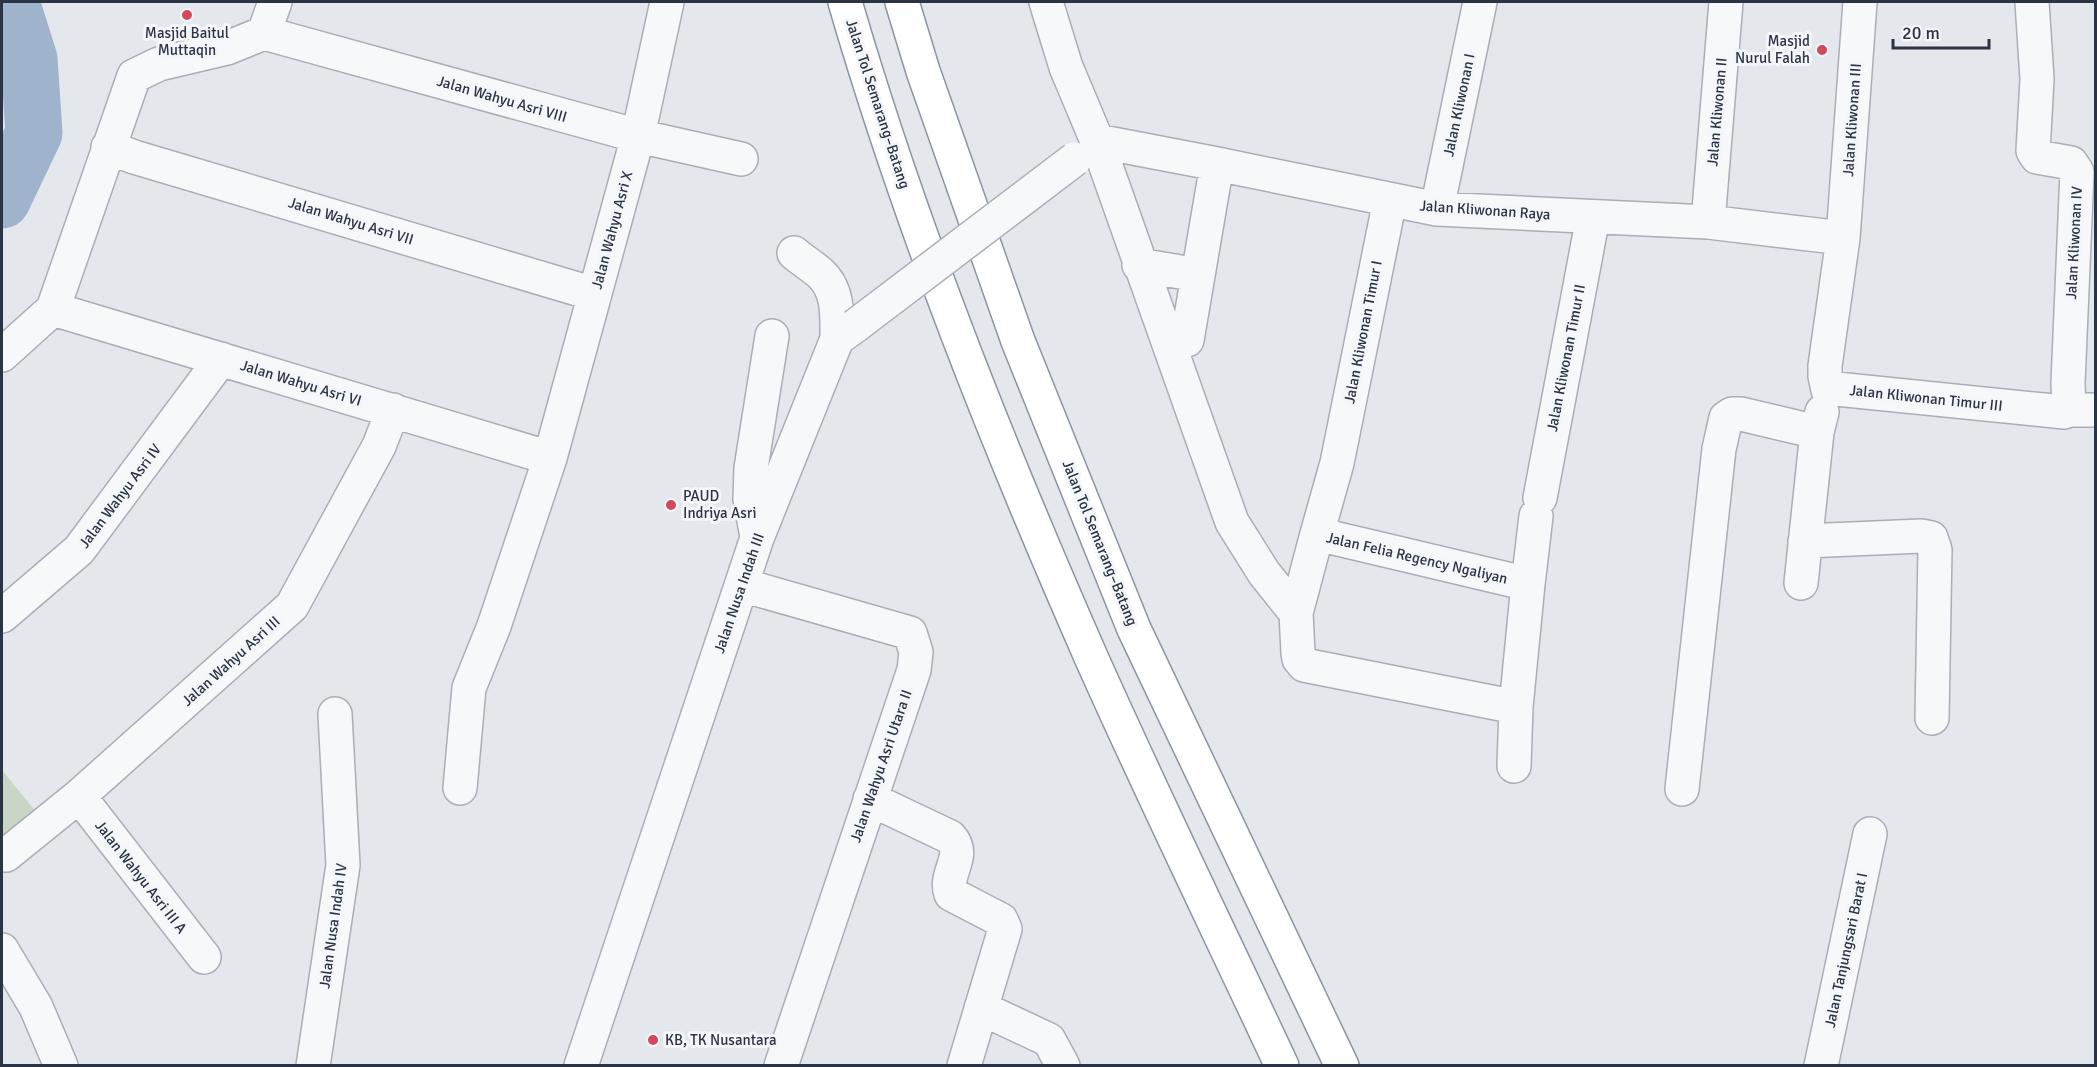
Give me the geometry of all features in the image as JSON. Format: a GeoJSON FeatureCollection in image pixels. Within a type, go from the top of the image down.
{"type":"FeatureCollection","features":[{"type":"Feature","properties":{"kind":"highway","name":"Jalan Tol Semarang–Batang"},"geometry":{"type":"LineString","coordinates":[[845,2],[871,92],[966,359],[1091,657],[1282,1065]]}},
{"type":"Feature","properties":{"kind":"highway","name":"Jalan Tol Semarang–Batang"},"geometry":{"type":"LineString","coordinates":[[902,2],[923,71],[1018,341],[1134,629],[1342,1065]]}},
{"type":"Feature","properties":{"kind":"street"},"geometry":{"type":"LineString","coordinates":[[2,355],[53,309],[134,76],[159,64],[227,48],[264,33],[275,2]]}},
{"type":"Feature","properties":{"kind":"street","name":"Jalan Wahyu Asri X"},"geometry":{"type":"LineString","coordinates":[[550,458],[638,136],[667,2]]}},
{"type":"Feature","properties":{"kind":"street"},"geometry":{"type":"LineString","coordinates":[[1046,2],[1066,67],[1086,150],[1140,265],[1232,522],[1264,573],[1296,613]]}},
{"type":"Feature","properties":{"kind":"street","name":"Jalan Kliwonan I"},"geometry":{"type":"LineString","coordinates":[[1437,209],[1480,2]]}},
{"type":"Feature","properties":{"kind":"street","name":"Jalan Kliwonan II"},"geometry":{"type":"LineString","coordinates":[[1708,222],[1726,2]]}},
{"type":"Feature","properties":{"kind":"street","name":"Jalan Kliwonan III"},"geometry":{"type":"LineString","coordinates":[[1843,238],[1860,2]]}},
{"type":"Feature","properties":{"kind":"street","name":"Jalan Kliwonan IV"},"geometry":{"type":"LineString","coordinates":[[2032,2],[2037,79],[2033,151],[2037,157],[2071,163],[2077,172],[2068,383],[2082,410]]}},
{"type":"Feature","properties":{"kind":"street","name":"Jalan Wahyu Asri VIII"},"geometry":{"type":"LineString","coordinates":[[264,33],[638,136],[741,159]]}},
{"type":"Feature","properties":{"kind":"street","name":"Jalan Wahyu Asri VII"},"geometry":{"type":"LineString","coordinates":[[108,147],[134,157],[594,294]]}},
{"type":"Feature","properties":{"kind":"street"},"geometry":{"type":"LineString","coordinates":[[794,253],[821,274],[830,285],[846,332],[1086,150]]}},
{"type":"Feature","properties":{"kind":"street","name":"Jalan Kliwonan Raya"},"geometry":{"type":"LineString","coordinates":[[1086,150],[1216,164],[1437,209],[1708,222],[1843,238]]}},
{"type":"Feature","properties":{"kind":"street"},"geometry":{"type":"LineString","coordinates":[[1187,340],[1216,164]]}},
{"type":"Feature","properties":{"kind":"street","name":"Jalan Kliwonan Timur I"},"geometry":{"type":"LineString","coordinates":[[1317,534],[1337,463],[1390,200]]}},
{"type":"Feature","properties":{"kind":"street","name":"Jalan Kliwonan Timur II"},"geometry":{"type":"LineString","coordinates":[[1528,584],[1538,507],[1593,217]]}},
{"type":"Feature","properties":{"kind":"street","name":"Jalan Kliwonan Timur III"},"geometry":{"type":"LineString","coordinates":[[1843,238],[1825,366],[1828,390],[2064,412],[2082,410]]}},
{"type":"Feature","properties":{"kind":"street"},"geometry":{"type":"LineString","coordinates":[[1140,265],[1198,275]]}},
{"type":"Feature","properties":{"kind":"street","name":"Jalan Wahyu Asri VI"},"geometry":{"type":"LineString","coordinates":[[53,309],[550,458]]}},
{"type":"Feature","properties":{"kind":"street","name":"Jalan Nusa Indah III"},"geometry":{"type":"LineString","coordinates":[[581,1065],[757,538],[846,332]]}},
{"type":"Feature","properties":{"kind":"street"},"geometry":{"type":"LineString","coordinates":[[757,538],[750,499],[751,468],[772,336]]}},
{"type":"Feature","properties":{"kind":"street","name":"Jalan Wahyu Asri IV"},"geometry":{"type":"LineString","coordinates":[[2,616],[79,550],[221,359]]}},
{"type":"Feature","properties":{"kind":"street"},"geometry":{"type":"LineString","coordinates":[[1801,583],[1817,432],[1828,390]]}},
{"type":"Feature","properties":{"kind":"street","name":"Jalan Wahyu Asri III"},"geometry":{"type":"LineString","coordinates":[[3,860],[79,796],[292,606],[379,446],[393,410]]}},
{"type":"Feature","properties":{"kind":"street"},"geometry":{"type":"LineString","coordinates":[[1682,789],[1719,449],[1726,418],[1732,414],[1741,414],[1817,432]]}},
{"type":"Feature","properties":{"kind":"street"},"geometry":{"type":"LineString","coordinates":[[460,788],[469,688],[494,626],[550,458]]}},
{"type":"Feature","properties":{"kind":"street","name":"Jalan Felia Regency Ngaliyan"},"geometry":{"type":"LineString","coordinates":[[1317,534],[1528,584],[1516,707],[1304,665],[1298,653],[1296,613],[1317,534]]}},
{"type":"Feature","properties":{"kind":"street"},"geometry":{"type":"LineString","coordinates":[[1805,541],[1921,536],[1931,538],[1935,550],[1932,718]]}},
{"type":"Feature","properties":{"kind":"street","name":"Jalan Wahyu Asri Utara II"},"geometry":{"type":"LineString","coordinates":[[742,585],[910,633],[916,652],[914,670],[781,1065]]}},
{"type":"Feature","properties":{"kind":"street"},"geometry":{"type":"LineString","coordinates":[[1514,766],[1516,707]]}},
{"type":"Feature","properties":{"kind":"street","name":"Jalan Nusa Indah IV"},"geometry":{"type":"LineString","coordinates":[[313,1065],[343,865],[335,714]]}},
{"type":"Feature","properties":{"kind":"street","name":"Jalan Wahyu Asri III A"},"geometry":{"type":"LineString","coordinates":[[79,796],[204,957]]}},
{"type":"Feature","properties":{"kind":"street"},"geometry":{"type":"LineString","coordinates":[[870,799],[950,837],[956,843],[957,856],[947,886],[951,894],[1001,920],[1005,928],[963,1065]]}},
{"type":"Feature","properties":{"kind":"street","name":"Jalan Tanjungsari Barat I"},"geometry":{"type":"LineString","coordinates":[[1821,1065],[1870,834]]}},
{"type":"Feature","properties":{"kind":"street"},"geometry":{"type":"LineString","coordinates":[[2,950],[36,1007],[61,1065]]}},
{"type":"Feature","properties":{"kind":"street"},"geometry":{"type":"LineString","coordinates":[[981,1008],[1049,1040],[1064,1065]]}},
{"type":"Feature","properties":{"kind":"green space"},"geometry":{"type":"Polygon","coordinates":[[[2,770],[36,812],[2,840],[2,770]]]}},
{"type":"Feature","properties":{"kind":"waterway"},"geometry":{"type":"LineString","coordinates":[[2,200],[34,133],[29,59],[11,2]]}},
{"type":"Feature","properties":{"kind":"place","name":"Masjid Baitul Muttaqin"},"geometry":{"type":"Point","coordinates":[187,15]}},
{"type":"Feature","properties":{"kind":"place","name":"Masjid Nurul Falah"},"geometry":{"type":"Point","coordinates":[1822,50]}},
{"type":"Feature","properties":{"kind":"place","name":"PAUD Indriya Asri"},"geometry":{"type":"Point","coordinates":[671,505]}},
{"type":"Feature","properties":{"kind":"place","name":"KB, TK Nusantara"},"geometry":{"type":"Point","coordinates":[653,1040]}}]}
